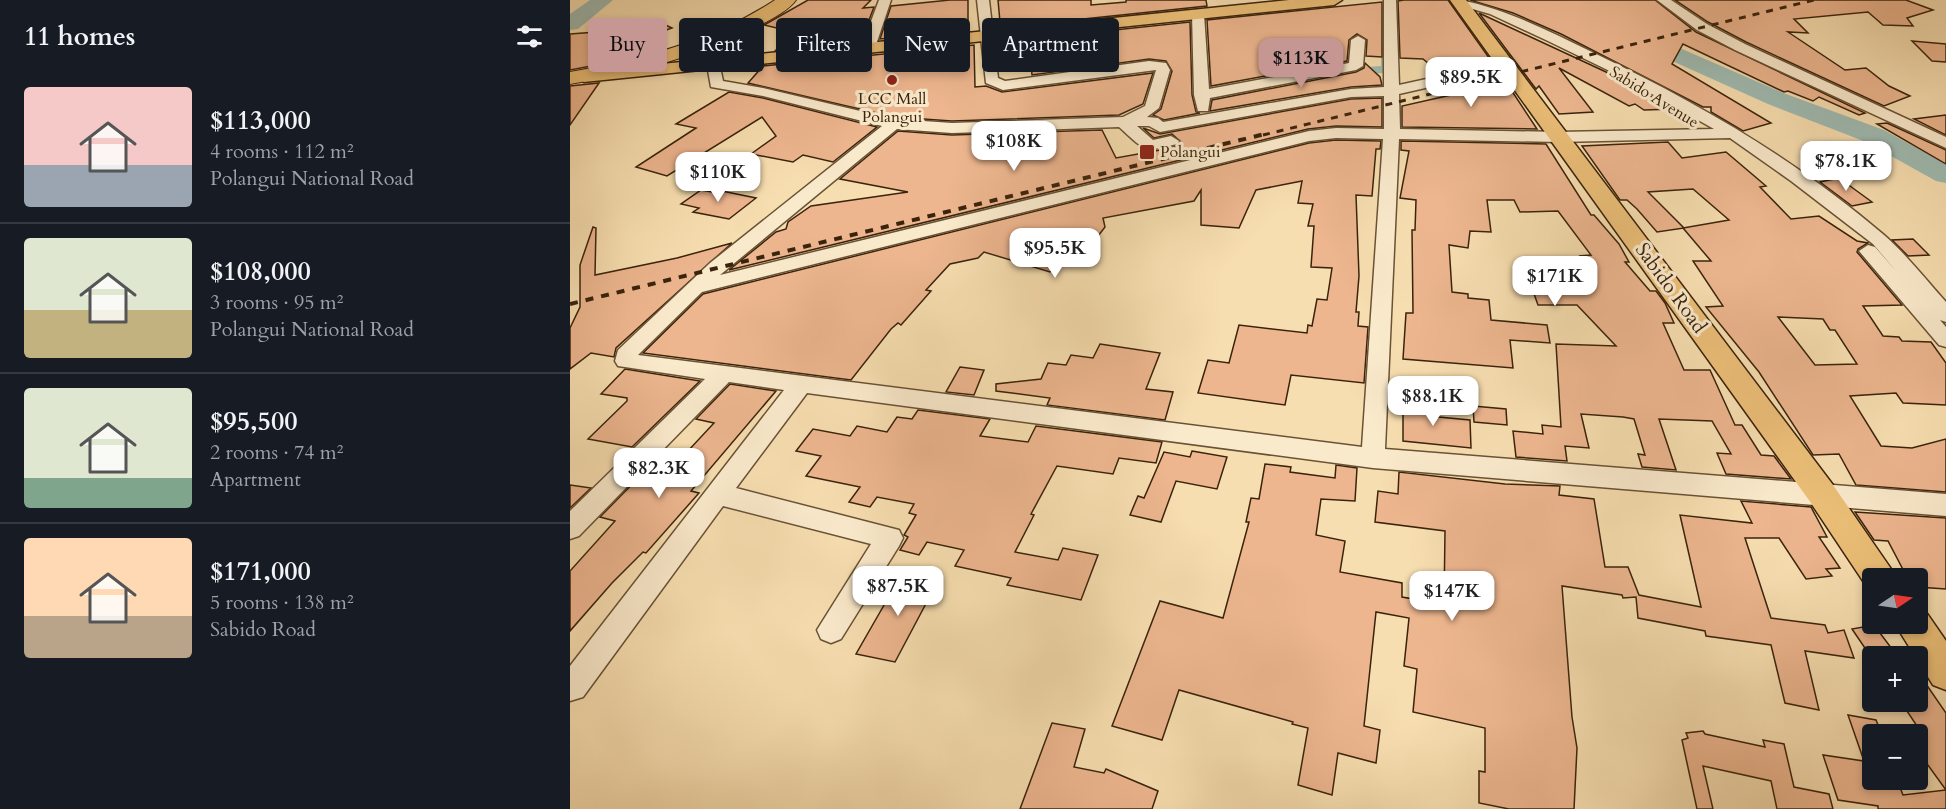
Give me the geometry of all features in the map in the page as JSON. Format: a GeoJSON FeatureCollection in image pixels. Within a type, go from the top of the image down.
{"type":"FeatureCollection","features":[{"type":"Feature","properties":{"kind":"highway"},"geometry":{"type":"LineString","coordinates":[[573,78],[701,44],[759,19],[787,0]]}},
{"type":"Feature","properties":{"kind":"main road"},"geometry":{"type":"LineString","coordinates":[[1119,22],[1334,0]]}},
{"type":"Feature","properties":{"kind":"main road","name":"Sabido Road"},"geometry":{"type":"LineString","coordinates":[[1459,2],[1822,494],[1873,568]]}},
{"type":"Feature","properties":{"kind":"main road"},"geometry":{"type":"LineString","coordinates":[[872,48],[982,36]]}},
{"type":"Feature","properties":{"kind":"main road"},"geometry":{"type":"LineString","coordinates":[[573,78],[679,68]]}},
{"type":"Feature","properties":{"kind":"main road"},"geometry":{"type":"LineString","coordinates":[[1919,634],[1946,672]]}},
{"type":"Feature","properties":{"kind":"street"},"geometry":{"type":"LineString","coordinates":[[872,38],[888,0]]}},
{"type":"Feature","properties":{"kind":"street"},"geometry":{"type":"LineString","coordinates":[[984,0],[985,18]]}},
{"type":"Feature","properties":{"kind":"street"},"geometry":{"type":"LineString","coordinates":[[1373,458],[1392,92],[1390,0]]}},
{"type":"Feature","properties":{"kind":"street"},"geometry":{"type":"LineString","coordinates":[[1663,0],[1702,27],[1740,47],[1946,143]]}},
{"type":"Feature","properties":{"kind":"street","name":"Sabido Avenue"},"geometry":{"type":"LineString","coordinates":[[1459,2],[1503,14],[1602,64],[1615,76],[1724,134],[1879,240],[1946,315]]}},
{"type":"Feature","properties":{"kind":"street"},"geometry":{"type":"LineString","coordinates":[[1198,14],[1201,95],[1206,119]]}},
{"type":"Feature","properties":{"kind":"street"},"geometry":{"type":"LineString","coordinates":[[1201,95],[1356,66],[1358,40]]}},
{"type":"Feature","properties":{"kind":"street"},"geometry":{"type":"LineString","coordinates":[[1119,69],[1149,65],[1161,66],[1163,70],[1152,108],[1124,123]]}},
{"type":"Feature","properties":{"kind":"street"},"geometry":{"type":"LineString","coordinates":[[715,72],[716,84],[763,92],[894,124],[952,128],[1153,121],[1160,127],[1371,90],[1392,92],[1504,66]]}},
{"type":"Feature","properties":{"kind":"street"},"geometry":{"type":"LineString","coordinates":[[990,72],[991,80],[1003,86],[1100,72]]}},
{"type":"Feature","properties":{"kind":"street"},"geometry":{"type":"LineString","coordinates":[[1124,123],[1150,146],[1172,141]]}},
{"type":"Feature","properties":{"kind":"street"},"geometry":{"type":"LineString","coordinates":[[894,124],[693,288],[629,350],[626,361],[1373,458],[1946,505]]}},
{"type":"Feature","properties":{"kind":"street"},"geometry":{"type":"LineString","coordinates":[[693,288],[1279,141],[1336,133],[1559,137],[1724,134]]}},
{"type":"Feature","properties":{"kind":"street","name":"Sabido Avenue"},"geometry":{"type":"LineString","coordinates":[[1789,178],[1860,242],[1946,340]]}},
{"type":"Feature","properties":{"kind":"street"},"geometry":{"type":"LineString","coordinates":[[1860,242],[1879,240]]}},
{"type":"Feature","properties":{"kind":"street"},"geometry":{"type":"LineString","coordinates":[[570,528],[724,374]]}},
{"type":"Feature","properties":{"kind":"street"},"geometry":{"type":"LineString","coordinates":[[572,687],[801,384]]}},
{"type":"Feature","properties":{"kind":"street"},"geometry":{"type":"LineString","coordinates":[[717,494],[890,538],[831,630]]}},
{"type":"Feature","properties":{"kind":"building"},"geometry":{"type":"Polygon","coordinates":[[[808,0],[871,0],[863,8],[874,7],[870,18],[776,18],[808,0]]]}},
{"type":"Feature","properties":{"kind":"building"},"geometry":{"type":"Polygon","coordinates":[[[968,0],[968,18],[887,18],[891,6],[968,0]]]}},
{"type":"Feature","properties":{"kind":"building"},"geometry":{"type":"Polygon","coordinates":[[[998,0],[1091,0],[1091,5],[1126,2],[1126,0],[1206,0],[1207,6],[1093,18],[1000,18],[998,0]]]}},
{"type":"Feature","properties":{"kind":"building"},"geometry":{"type":"Polygon","coordinates":[[[1448,0],[1492,62],[1441,74],[1423,59],[1400,58],[1398,1],[1448,0]]]}},
{"type":"Feature","properties":{"kind":"building"},"geometry":{"type":"Polygon","coordinates":[[[1470,0],[1655,0],[1696,32],[1865,113],[1859,115],[1819,97],[1813,101],[1788,91],[1784,92],[1683,44],[1672,64],[1771,123],[1743,131],[1711,112],[1711,107],[1703,107],[1561,34],[1513,13],[1470,0]]]}},
{"type":"Feature","properties":{"kind":"building"},"geometry":{"type":"Polygon","coordinates":[[[1675,0],[1906,0],[1933,10],[1907,18],[1913,26],[1883,25],[1868,12],[1794,19],[1808,33],[1788,32],[1845,70],[1866,68],[1889,86],[1910,96],[1884,106],[1746,42],[1708,22],[1675,0]]]}},
{"type":"Feature","properties":{"kind":"building"},"geometry":{"type":"Polygon","coordinates":[[[1382,2],[1382,57],[1366,56],[1367,40],[1357,34],[1349,40],[1347,61],[1211,86],[1207,20],[1382,2]]]}},
{"type":"Feature","properties":{"kind":"building"},"geometry":{"type":"Polygon","coordinates":[[[1479,13],[1619,78],[1673,109],[1644,110],[1635,104],[1629,106],[1559,68],[1593,112],[1559,114],[1539,86],[1536,89],[1479,13]]]}},
{"type":"Feature","properties":{"kind":"building"},"geometry":{"type":"Polygon","coordinates":[[[776,18],[776,28],[764,25],[776,18]]]}},
{"type":"Feature","properties":{"kind":"building"},"geometry":{"type":"Polygon","coordinates":[[[1190,22],[1192,95],[1196,112],[1200,113],[1164,120],[1153,115],[1161,109],[1172,71],[1166,61],[1149,59],[1119,63],[1119,29],[1190,22]]]}},
{"type":"Feature","properties":{"kind":"building"},"geometry":{"type":"Polygon","coordinates":[[[884,27],[884,39],[880,39],[884,27]]]}},
{"type":"Feature","properties":{"kind":"building"},"geometry":{"type":"Polygon","coordinates":[[[588,33],[588,67],[570,70],[570,34],[588,33]]]}},
{"type":"Feature","properties":{"kind":"building"},"geometry":{"type":"Polygon","coordinates":[[[1912,41],[1946,44],[1946,62],[1932,61],[1912,41]]]}},
{"type":"Feature","properties":{"kind":"building","name":"LCC Mall Polangui"},"geometry":{"type":"Polygon","coordinates":[[[970,45],[974,45],[975,87],[986,86],[1002,92],[1153,73],[1143,104],[1119,115],[952,121],[894,117],[748,83],[758,72],[764,72],[764,66],[776,65],[776,72],[872,72],[872,55],[884,54],[884,72],[970,72],[970,45]]]}},
{"type":"Feature","properties":{"kind":"building"},"geometry":{"type":"Polygon","coordinates":[[[1365,63],[1380,77],[1382,85],[1351,87],[1210,111],[1212,100],[1356,72],[1364,68],[1365,63]]]}},
{"type":"Feature","properties":{"kind":"building"},"geometry":{"type":"Polygon","coordinates":[[[1032,72],[1054,72],[1032,75],[1032,72]]]}},
{"type":"Feature","properties":{"kind":"building"},"geometry":{"type":"Polygon","coordinates":[[[1500,73],[1537,129],[1402,127],[1402,106],[1464,92],[1454,84],[1500,73]]]}},
{"type":"Feature","properties":{"kind":"building"},"geometry":{"type":"Polygon","coordinates":[[[599,83],[570,125],[570,86],[599,83]]]}},
{"type":"Feature","properties":{"kind":"building"},"geometry":{"type":"Polygon","coordinates":[[[729,92],[763,98],[877,127],[833,162],[803,155],[793,162],[751,154],[776,136],[762,117],[667,176],[636,167],[696,128],[676,124],[729,92]]]}},
{"type":"Feature","properties":{"kind":"building"},"geometry":{"type":"Polygon","coordinates":[[[1382,98],[1382,127],[1336,126],[1308,129],[729,270],[776,232],[786,229],[788,222],[811,206],[908,192],[840,179],[898,131],[952,135],[1102,130],[1116,158],[1166,149],[1178,146],[1181,142],[1172,134],[1154,138],[1143,128],[1160,134],[1351,99],[1382,98]]]}},
{"type":"Feature","properties":{"kind":"building"},"geometry":{"type":"Polygon","coordinates":[[[1946,115],[1946,135],[1914,119],[1946,115]]]}},
{"type":"Feature","properties":{"kind":"building"},"geometry":{"type":"Polygon","coordinates":[[[1887,123],[1946,150],[1946,164],[1877,124],[1887,123]]]}},
{"type":"Feature","properties":{"kind":"building"},"geometry":{"type":"Polygon","coordinates":[[[1336,140],[1381,141],[1380,149],[1376,149],[1372,196],[1356,195],[1359,276],[1356,312],[1359,312],[1358,326],[1368,327],[1364,383],[1291,375],[1285,405],[1198,393],[1208,360],[1229,363],[1239,325],[1307,333],[1308,325],[1312,326],[1317,299],[1327,300],[1332,268],[1311,267],[1314,226],[1308,226],[1313,204],[1298,203],[1302,181],[1256,190],[1239,228],[1201,225],[1201,190],[1194,201],[1103,218],[1105,227],[1078,262],[1063,260],[1050,272],[984,252],[978,258],[950,264],[926,290],[931,291],[901,325],[898,323],[891,329],[851,380],[643,353],[703,294],[1309,143],[1336,140]]]}},
{"type":"Feature","properties":{"kind":"building"},"geometry":{"type":"Polygon","coordinates":[[[1401,141],[1546,144],[1591,215],[1594,215],[1619,244],[1629,262],[1625,262],[1650,291],[1656,291],[1665,303],[1674,323],[1663,323],[1684,370],[1710,370],[1735,425],[1742,425],[1761,455],[1774,456],[1791,479],[1726,474],[1717,453],[1731,454],[1712,421],[1659,419],[1676,470],[1642,467],[1638,454],[1645,455],[1634,419],[1623,417],[1581,414],[1589,448],[1565,446],[1567,461],[1516,457],[1513,431],[1543,434],[1542,425],[1561,427],[1556,344],[1616,346],[1577,305],[1538,305],[1527,274],[1595,278],[1580,256],[1591,255],[1558,211],[1520,212],[1514,200],[1487,200],[1491,232],[1470,231],[1468,248],[1449,245],[1452,292],[1468,294],[1468,298],[1489,300],[1491,320],[1547,325],[1550,343],[1510,340],[1513,368],[1403,359],[1406,313],[1413,313],[1412,230],[1415,230],[1416,200],[1400,198],[1409,151],[1401,150],[1401,141]]]}},
{"type":"Feature","properties":{"kind":"building"},"geometry":{"type":"Polygon","coordinates":[[[1668,142],[1682,158],[1726,152],[1766,186],[1760,187],[1791,219],[1819,216],[1857,241],[1868,243],[1857,252],[1902,305],[1863,306],[1883,336],[1899,337],[1902,341],[1931,342],[1946,363],[1946,405],[1903,403],[1896,393],[1850,396],[1881,446],[1912,448],[1946,439],[1946,492],[1856,485],[1839,454],[1813,455],[1759,372],[1706,307],[1723,306],[1693,261],[1711,261],[1683,228],[1657,232],[1627,200],[1620,200],[1582,146],[1668,142]],[[1693,189],[1648,192],[1684,228],[1729,220],[1693,189]],[[1778,317],[1815,365],[1857,364],[1835,330],[1830,330],[1823,319],[1778,317]]]}},
{"type":"Feature","properties":{"kind":"building"},"geometry":{"type":"Polygon","coordinates":[[[1839,178],[1872,202],[1852,206],[1820,182],[1839,178]]]}},
{"type":"Feature","properties":{"kind":"building"},"geometry":{"type":"Polygon","coordinates":[[[701,190],[718,193],[722,191],[756,198],[729,219],[693,212],[699,208],[681,204],[701,190]]]}},
{"type":"Feature","properties":{"kind":"building"},"geometry":{"type":"Polygon","coordinates":[[[593,227],[596,228],[595,275],[677,258],[732,243],[616,348],[614,357],[591,353],[570,369],[570,328],[580,307],[580,265],[593,227]]]}},
{"type":"Feature","properties":{"kind":"building"},"geometry":{"type":"Polygon","coordinates":[[[1913,239],[1929,255],[1908,256],[1892,240],[1913,239]]]}},
{"type":"Feature","properties":{"kind":"building"},"geometry":{"type":"Polygon","coordinates":[[[1100,344],[1160,353],[1146,389],[1173,392],[1165,420],[1047,405],[1050,398],[996,391],[996,384],[1041,379],[1048,363],[1066,365],[1071,355],[1093,358],[1100,344]]]}},
{"type":"Feature","properties":{"kind":"building"},"geometry":{"type":"Polygon","coordinates":[[[960,367],[984,370],[974,395],[946,392],[960,367]]]}},
{"type":"Feature","properties":{"kind":"building"},"geometry":{"type":"Polygon","coordinates":[[[625,369],[700,381],[632,447],[588,439],[627,401],[627,398],[601,394],[625,369]]]}},
{"type":"Feature","properties":{"kind":"building"},"geometry":{"type":"Polygon","coordinates":[[[730,384],[776,391],[691,491],[699,493],[646,553],[643,552],[612,583],[570,631],[570,571],[615,521],[600,517],[655,461],[674,466],[714,423],[696,419],[730,384]]]}},
{"type":"Feature","properties":{"kind":"building"},"geometry":{"type":"Polygon","coordinates":[[[1403,398],[1427,400],[1428,416],[1470,420],[1471,448],[1403,441],[1403,398]]]}},
{"type":"Feature","properties":{"kind":"building"},"geometry":{"type":"Polygon","coordinates":[[[1473,406],[1506,409],[1507,425],[1474,422],[1473,406]]]}},
{"type":"Feature","properties":{"kind":"building"},"geometry":{"type":"Polygon","coordinates":[[[918,410],[990,419],[980,436],[1028,442],[1036,426],[1162,442],[1156,463],[1119,458],[1113,474],[1057,466],[1031,514],[1034,515],[1015,552],[1058,560],[1063,548],[1098,555],[1081,600],[1007,585],[1011,578],[955,566],[964,550],[927,542],[919,555],[900,550],[908,537],[904,535],[916,515],[909,513],[914,504],[877,497],[870,507],[849,502],[860,487],[806,476],[821,456],[796,451],[813,429],[850,436],[857,426],[887,432],[897,417],[912,419],[918,410]]]}},
{"type":"Feature","properties":{"kind":"building"},"geometry":{"type":"Polygon","coordinates":[[[1192,451],[1227,457],[1217,489],[1176,481],[1161,522],[1130,515],[1138,496],[1144,498],[1164,452],[1190,457],[1192,451]]]}},
{"type":"Feature","properties":{"kind":"building"},"geometry":{"type":"Polygon","coordinates":[[[1265,464],[1291,467],[1290,472],[1335,478],[1336,465],[1357,468],[1355,501],[1321,499],[1316,535],[1345,541],[1340,572],[1402,583],[1402,597],[1444,604],[1445,531],[1375,522],[1378,491],[1398,494],[1399,472],[1505,484],[1560,486],[1559,495],[1594,499],[1605,567],[1628,567],[1639,595],[1701,607],[1680,515],[1752,523],[1741,501],[1811,507],[1827,537],[1819,537],[1840,568],[1826,569],[1832,576],[1806,579],[1779,538],[1745,538],[1771,618],[1825,625],[1828,633],[1844,630],[1854,658],[1805,651],[1819,710],[1785,703],[1771,645],[1706,636],[1705,631],[1638,618],[1636,597],[1623,598],[1622,595],[1562,586],[1572,717],[1577,748],[1574,809],[1509,809],[1479,803],[1479,771],[1485,772],[1485,728],[1413,712],[1417,669],[1404,666],[1409,618],[1376,612],[1364,726],[1380,730],[1376,763],[1338,753],[1332,795],[1298,785],[1308,728],[1292,724],[1293,722],[1179,690],[1162,740],[1112,726],[1160,601],[1223,618],[1249,522],[1246,522],[1251,498],[1259,499],[1265,464]]]}},
{"type":"Feature","properties":{"kind":"building"},"geometry":{"type":"Polygon","coordinates":[[[570,485],[591,488],[570,508],[570,485]]]}},
{"type":"Feature","properties":{"kind":"building"},"geometry":{"type":"Polygon","coordinates":[[[1855,512],[1946,518],[1946,589],[1928,588],[1928,568],[1902,568],[1888,541],[1874,540],[1855,512]]]}},
{"type":"Feature","properties":{"kind":"building"},"geometry":{"type":"Polygon","coordinates":[[[903,572],[939,579],[895,662],[856,654],[903,572]]]}},
{"type":"Feature","properties":{"kind":"building"},"geometry":{"type":"Polygon","coordinates":[[[1862,627],[1862,634],[1881,634],[1890,646],[1864,646],[1852,629],[1862,627]]]}},
{"type":"Feature","properties":{"kind":"building"},"geometry":{"type":"Polygon","coordinates":[[[1928,687],[1946,713],[1946,790],[1928,765],[1928,724],[1916,724],[1908,712],[1928,712],[1928,687]]]}},
{"type":"Feature","properties":{"kind":"building"},"geometry":{"type":"Polygon","coordinates":[[[1848,715],[1876,720],[1878,724],[1862,724],[1862,755],[1848,715]]]}},
{"type":"Feature","properties":{"kind":"building"},"geometry":{"type":"Polygon","coordinates":[[[1052,723],[1085,729],[1074,767],[1104,773],[1106,769],[1158,791],[1152,809],[1020,809],[1052,723]]]}},
{"type":"Feature","properties":{"kind":"building"},"geometry":{"type":"Polygon","coordinates":[[[1703,731],[1705,734],[1765,747],[1763,740],[1784,744],[1794,787],[1829,794],[1833,809],[1777,809],[1771,781],[1703,766],[1713,809],[1697,809],[1682,740],[1688,738],[1686,733],[1703,731]]]}},
{"type":"Feature","properties":{"kind":"building"},"geometry":{"type":"Polygon","coordinates":[[[1823,755],[1862,761],[1862,790],[1901,790],[1903,795],[1946,790],[1946,809],[1878,809],[1878,806],[1838,800],[1823,755]]]}},
{"type":"Feature","properties":{"kind":"waterway"},"geometry":{"type":"LineString","coordinates":[[570,24],[603,0]]}},
{"type":"Feature","properties":{"kind":"waterway"},"geometry":{"type":"LineString","coordinates":[[1552,0],[1777,99],[1875,136],[1946,175]]}},
{"type":"Feature","properties":{"kind":"waterway"},"geometry":{"type":"LineString","coordinates":[[1347,80],[1359,71],[1388,69],[1387,46]]}},
{"type":"Feature","properties":{"kind":"railway"},"geometry":{"type":"LineString","coordinates":[[1263,135],[1814,0]]}},
{"type":"Feature","properties":{"kind":"railway"},"geometry":{"type":"LineString","coordinates":[[570,304],[1269,133]]}},
{"type":"Feature","properties":{"kind":"place","name":"LCC Mall Polangui"},"geometry":{"type":"Point","coordinates":[892,80]}},
{"type":"Feature","properties":{"kind":"place","name":"Polangui"},"geometry":{"type":"Point","coordinates":[1147,152]}}]}
